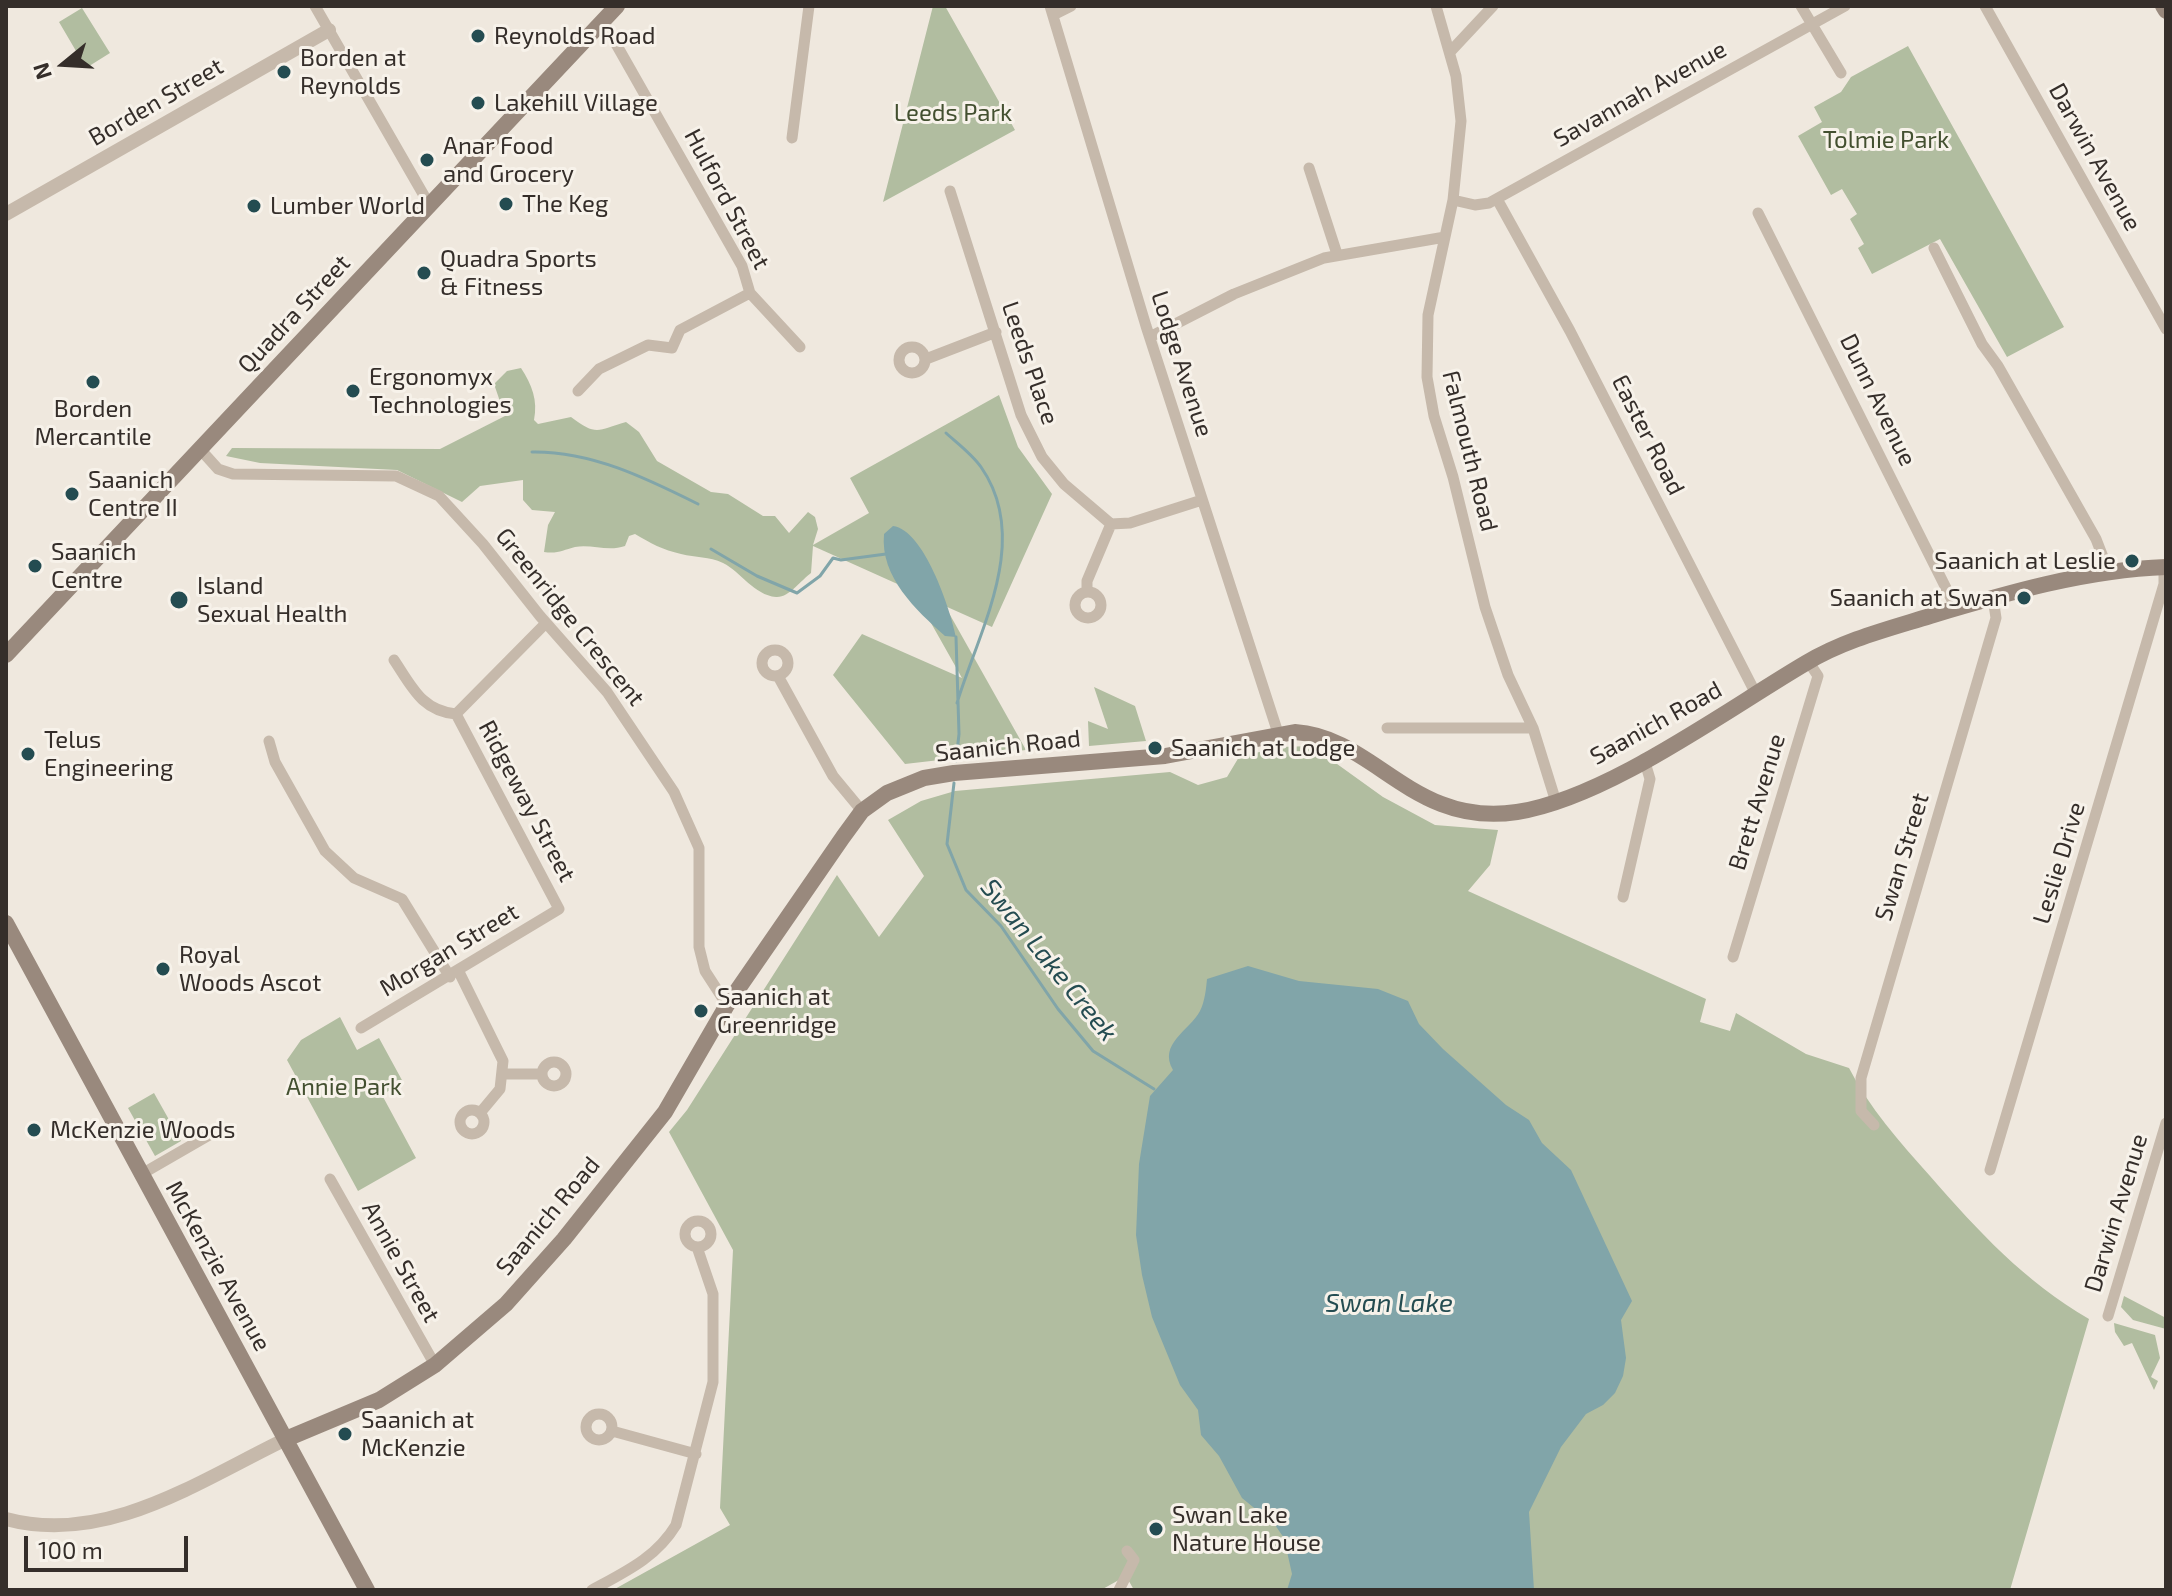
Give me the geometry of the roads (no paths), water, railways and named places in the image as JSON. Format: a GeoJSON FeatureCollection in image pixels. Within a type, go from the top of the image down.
{"type":"FeatureCollection","features":[{"type":"Feature","properties":{"kind":"main road","name":"Quadra Street"},"geometry":{"type":"LineString","coordinates":[[6,655],[617,6]]}},
{"type":"Feature","properties":{"kind":"main road","name":"Saanich Road"},"geometry":{"type":"LineString","coordinates":[[286,1439],[379,1400],[435,1365],[506,1304],[564,1239],[665,1112],[727,1005],[862,811],[903,785],[954,773],[1165,756],[1278,733],[1310,733],[1334,743],[1404,788],[1447,807],[1515,812],[1556,802],[1644,759],[1808,661],[1857,640],[1956,608],[2108,570],[2165,567]]}},
{"type":"Feature","properties":{"kind":"main road","name":"McKenzie Avenue"},"geometry":{"type":"LineString","coordinates":[[6,923],[367,1590]]}},
{"type":"Feature","properties":{"kind":"street"},"geometry":{"type":"LineString","coordinates":[[315,6],[430,206]]}},
{"type":"Feature","properties":{"kind":"street"},"geometry":{"type":"LineString","coordinates":[[792,138],[809,6]]}},
{"type":"Feature","properties":{"kind":"street"},"geometry":{"type":"LineString","coordinates":[[1051,11],[1071,6]]}},
{"type":"Feature","properties":{"kind":"street","name":"Falmouth Road"},"geometry":{"type":"LineString","coordinates":[[1436,6],[1450,52],[1461,121],[1453,200],[1428,315],[1425,348],[1434,416],[1453,477],[1485,607],[1508,675],[1533,728],[1556,802]]}},
{"type":"Feature","properties":{"kind":"street"},"geometry":{"type":"LineString","coordinates":[[1450,52],[1493,6]]}},
{"type":"Feature","properties":{"kind":"street"},"geometry":{"type":"LineString","coordinates":[[1801,6],[1841,73]]}},
{"type":"Feature","properties":{"kind":"street","name":"Savannah Avenue"},"geometry":{"type":"LineString","coordinates":[[1453,200],[1481,205],[1497,199],[1845,6]]}},
{"type":"Feature","properties":{"kind":"street","name":"Darwin Avenue"},"geometry":{"type":"LineString","coordinates":[[1985,6],[2166,329]]}},
{"type":"Feature","properties":{"kind":"street","name":"Lodge Avenue"},"geometry":{"type":"LineString","coordinates":[[1051,11],[1150,337],[1278,733]]}},
{"type":"Feature","properties":{"kind":"street","name":"Hulford Street"},"geometry":{"type":"LineString","coordinates":[[603,21],[742,266],[750,293],[800,347]]}},
{"type":"Feature","properties":{"kind":"street","name":"Borden Street"},"geometry":{"type":"LineString","coordinates":[[6,214],[329,30]]}},
{"type":"Feature","properties":{"kind":"street"},"geometry":{"type":"LineString","coordinates":[[1309,168],[1337,254]]}},
{"type":"Feature","properties":{"kind":"street","name":"Leeds Place"},"geometry":{"type":"LineString","coordinates":[[950,191],[1021,415],[1042,457],[1064,484],[1111,524]]}},
{"type":"Feature","properties":{"kind":"street","name":"Easter Road"},"geometry":{"type":"LineString","coordinates":[[1497,199],[1577,345],[1756,694]]}},
{"type":"Feature","properties":{"kind":"street","name":"Dunn Avenue"},"geometry":{"type":"LineString","coordinates":[[1758,213],[1956,608]]}},
{"type":"Feature","properties":{"kind":"street"},"geometry":{"type":"LineString","coordinates":[[1150,337],[1234,294],[1337,254],[1445,237]]}},
{"type":"Feature","properties":{"kind":"street"},"geometry":{"type":"LineString","coordinates":[[1934,248],[1982,344],[1998,366],[2088,524],[2108,570]]}},
{"type":"Feature","properties":{"kind":"street"},"geometry":{"type":"LineString","coordinates":[[578,391],[599,369],[648,345],[672,348],[680,330],[750,293]]}},
{"type":"Feature","properties":{"kind":"street"},"geometry":{"type":"LineString","coordinates":[[926,359],[996,332]]}},
{"type":"Feature","properties":{"kind":"street","name":"Greenridge Crescent"},"geometry":{"type":"LineString","coordinates":[[200,449],[218,469],[233,474],[396,476],[439,496],[607,692],[674,792],[691,826],[702,868],[699,947],[705,971],[727,1005]]}},
{"type":"Feature","properties":{"kind":"street"},"geometry":{"type":"LineString","coordinates":[[1087,592],[1087,581],[1111,524],[1130,523],[1202,500]]}},
{"type":"Feature","properties":{"kind":"street","name":"Leslie Drive"},"geometry":{"type":"LineString","coordinates":[[1990,1170],[2164,584],[2165,567]]}},
{"type":"Feature","properties":{"kind":"street","name":"Swan Street"},"geometry":{"type":"LineString","coordinates":[[1874,1125],[1861,1111],[1861,1078],[1996,618],[1993,598]]}},
{"type":"Feature","properties":{"kind":"street"},"geometry":{"type":"LineString","coordinates":[[394,660],[424,704],[438,712],[456,714],[546,623]]}},
{"type":"Feature","properties":{"kind":"street","name":"Brett Avenue"},"geometry":{"type":"LineString","coordinates":[[1733,957],[1818,676],[1808,661]]}},
{"type":"Feature","properties":{"kind":"street"},"geometry":{"type":"LineString","coordinates":[[778,676],[833,776],[862,811]]}},
{"type":"Feature","properties":{"kind":"street","name":"Ridgeway Street"},"geometry":{"type":"LineString","coordinates":[[456,714],[559,909]]}},
{"type":"Feature","properties":{"kind":"street"},"geometry":{"type":"LineString","coordinates":[[1387,728],[1533,728]]}},
{"type":"Feature","properties":{"kind":"street"},"geometry":{"type":"LineString","coordinates":[[269,741],[275,762],[325,851],[354,878],[402,899],[497,1044],[503,1061],[500,1089],[480,1113]]}},
{"type":"Feature","properties":{"kind":"street"},"geometry":{"type":"LineString","coordinates":[[1623,897],[1650,779],[1644,759]]}},
{"type":"Feature","properties":{"kind":"street","name":"Morgan Street"},"geometry":{"type":"LineString","coordinates":[[361,1028],[559,909]]}},
{"type":"Feature","properties":{"kind":"street"},"geometry":{"type":"LineString","coordinates":[[503,1074],[542,1074]]}},
{"type":"Feature","properties":{"kind":"street","name":"Darwin Avenue"},"geometry":{"type":"LineString","coordinates":[[2108,1316],[2166,1123]]}},
{"type":"Feature","properties":{"kind":"street"},"geometry":{"type":"LineString","coordinates":[[140,1175],[211,1134]]}},
{"type":"Feature","properties":{"kind":"street","name":"Annie Street"},"geometry":{"type":"LineString","coordinates":[[330,1179],[435,1365]]}},
{"type":"Feature","properties":{"kind":"street"},"geometry":{"type":"LineString","coordinates":[[592,1590],[643,1562],[665,1543],[676,1525],[713,1382],[713,1294],[697,1247]]}},
{"type":"Feature","properties":{"kind":"street"},"geometry":{"type":"LineString","coordinates":[[612,1431],[696,1454]]}},
{"type":"Feature","properties":{"kind":"street","name":"Saanich Road"},"geometry":{"type":"LineString","coordinates":[[6,1519],[42,1527],[109,1520],[137,1511],[286,1439]]}},
{"type":"Feature","properties":{"kind":"street"},"geometry":{"type":"LineString","coordinates":[[1119,1590],[1133,1566],[1134,1560],[1127,1551]]}},
{"type":"Feature","properties":{"kind":"water"},"geometry":{"type":"Polygon","coordinates":[[[893,526],[904,531],[925,555],[942,590],[956,637],[945,636],[934,626],[912,604],[894,578],[884,550],[884,534],[893,526]]]}},
{"type":"Feature","properties":{"kind":"water","name":"Swan Lake"},"geometry":{"type":"Polygon","coordinates":[[[1248,966],[1299,981],[1378,989],[1408,1001],[1419,1024],[1443,1049],[1506,1105],[1529,1120],[1542,1143],[1571,1170],[1632,1301],[1621,1320],[1626,1358],[1623,1376],[1615,1393],[1603,1405],[1586,1414],[1561,1447],[1529,1512],[1534,1590],[1287,1590],[1292,1574],[1284,1538],[1275,1525],[1242,1498],[1219,1456],[1201,1435],[1198,1410],[1180,1385],[1152,1317],[1142,1275],[1136,1235],[1139,1164],[1150,1096],[1173,1070],[1169,1053],[1177,1038],[1200,1011],[1207,979],[1248,966]]]}},
{"type":"Feature","properties":{"kind":"waterway"},"geometry":{"type":"LineString","coordinates":[[946,433],[981,467],[996,495],[1002,524],[1002,555],[996,585],[957,703]]}},
{"type":"Feature","properties":{"kind":"waterway","name":"Swan Lake Creek"},"geometry":{"type":"LineString","coordinates":[[532,452],[597,461],[698,504]]}},
{"type":"Feature","properties":{"kind":"waterway","name":"Swan Lake Creek"},"geometry":{"type":"LineString","coordinates":[[711,549],[757,576],[797,593],[820,576],[833,558],[841,560],[886,554]]}},
{"type":"Feature","properties":{"kind":"waterway","name":"Swan Lake Creek"},"geometry":{"type":"LineString","coordinates":[[956,637],[959,734],[956,761]]}},
{"type":"Feature","properties":{"kind":"waterway","name":"Swan Lake Creek"},"geometry":{"type":"LineString","coordinates":[[954,783],[947,844],[966,890],[1001,926],[1058,1009],[1093,1051],[1154,1089]]}},
{"type":"Feature","properties":{"kind":"place","name":"Reynolds Road"},"geometry":{"type":"Point","coordinates":[478,36]}},
{"type":"Feature","properties":{"kind":"place","name":"Borden at Reynolds"},"geometry":{"type":"Point","coordinates":[284,72]}},
{"type":"Feature","properties":{"kind":"place","name":"Lakehill Village"},"geometry":{"type":"Point","coordinates":[478,103]}},
{"type":"Feature","properties":{"kind":"place","name":"Anar Food and Grocery"},"geometry":{"type":"Point","coordinates":[427,160]}},
{"type":"Feature","properties":{"kind":"place","name":"The Keg"},"geometry":{"type":"Point","coordinates":[506,204]}},
{"type":"Feature","properties":{"kind":"place","name":"Lumber World"},"geometry":{"type":"Point","coordinates":[254,206]}},
{"type":"Feature","properties":{"kind":"place","name":"Quadra Sports & Fitness"},"geometry":{"type":"Point","coordinates":[424,273]}},
{"type":"Feature","properties":{"kind":"place","name":"Borden Mercantile"},"geometry":{"type":"Point","coordinates":[93,382]}},
{"type":"Feature","properties":{"kind":"place","name":"Ergonomyx Technologies"},"geometry":{"type":"Point","coordinates":[353,391]}},
{"type":"Feature","properties":{"kind":"place","name":"Saanich Centre II"},"geometry":{"type":"Point","coordinates":[72,494]}},
{"type":"Feature","properties":{"kind":"place","name":"Saanich at Leslie"},"geometry":{"type":"Point","coordinates":[2132,561]}},
{"type":"Feature","properties":{"kind":"place","name":"Saanich Centre"},"geometry":{"type":"Point","coordinates":[35,566]}},
{"type":"Feature","properties":{"kind":"place","name":"Saanich at Swan"},"geometry":{"type":"Point","coordinates":[2024,598]}},
{"type":"Feature","properties":{"kind":"place","name":"Island Sexual Health"},"geometry":{"type":"Point","coordinates":[179,600]}},
{"type":"Feature","properties":{"kind":"place","name":"Saanich at Lodge"},"geometry":{"type":"Point","coordinates":[1155,748]}},
{"type":"Feature","properties":{"kind":"place","name":"Telus Engineering"},"geometry":{"type":"Point","coordinates":[28,754]}},
{"type":"Feature","properties":{"kind":"place","name":"Royal Woods Ascot"},"geometry":{"type":"Point","coordinates":[163,969]}},
{"type":"Feature","properties":{"kind":"place","name":"Saanich at Greenridge"},"geometry":{"type":"Point","coordinates":[701,1011]}},
{"type":"Feature","properties":{"kind":"place","name":"McKenzie Woods"},"geometry":{"type":"Point","coordinates":[34,1130]}},
{"type":"Feature","properties":{"kind":"place","name":"Saanich at McKenzie"},"geometry":{"type":"Point","coordinates":[345,1434]}},
{"type":"Feature","properties":{"kind":"place","name":"Swan Lake Nature House"},"geometry":{"type":"Point","coordinates":[1156,1529]}},
{"type":"Feature","properties":{"kind":"park label","name":"Leeds Park"},"geometry":{"type":"Point","coordinates":[953,113]}},
{"type":"Feature","properties":{"kind":"park label","name":"Tolmie Park"},"geometry":{"type":"Point","coordinates":[1886,140]}},
{"type":"Feature","properties":{"kind":"park label","name":"Annie Park"},"geometry":{"type":"Point","coordinates":[344,1087]}}]}
